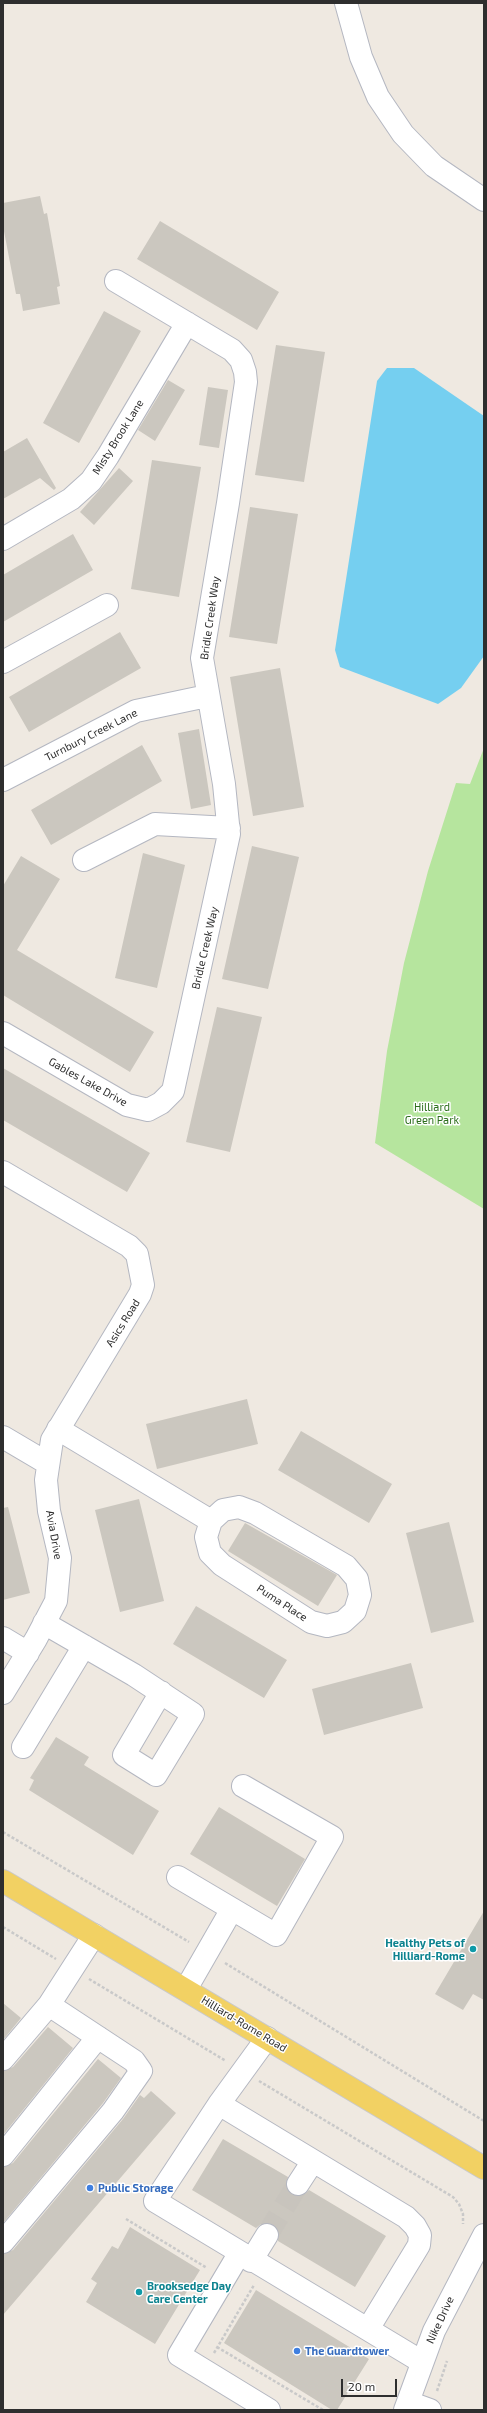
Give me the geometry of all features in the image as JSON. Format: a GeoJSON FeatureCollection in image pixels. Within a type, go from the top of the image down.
{"type":"FeatureCollection","features":[{"type":"Feature","properties":{"kind":"main road","name":"Hilliard-Rome Road"},"geometry":{"type":"LineString","coordinates":[[3,1881],[484,2168]]}},
{"type":"Feature","properties":{"kind":"street"},"geometry":{"type":"LineString","coordinates":[[346,3],[361,57],[378,97],[404,134],[434,166],[484,200]]}},
{"type":"Feature","properties":{"kind":"street","name":"Bridle Creek Way"},"geometry":{"type":"LineString","coordinates":[[116,281],[232,350],[241,360],[245,372],[246,382],[202,658],[207,696],[224,784],[229,828],[222,869],[173,1091]]}},
{"type":"Feature","properties":{"kind":"street","name":"Misty Brook Lane"},"geometry":{"type":"LineString","coordinates":[[3,539],[71,499],[91,481],[120,437],[187,323]]}},
{"type":"Feature","properties":{"kind":"street"},"geometry":{"type":"LineString","coordinates":[[3,662],[107,605]]}},
{"type":"Feature","properties":{"kind":"street","name":"Turnbury Creek Lane"},"geometry":{"type":"LineString","coordinates":[[3,780],[136,711],[207,696]]}},
{"type":"Feature","properties":{"kind":"street"},"geometry":{"type":"LineString","coordinates":[[84,860],[155,824],[229,828]]}},
{"type":"Feature","properties":{"kind":"street","name":"Gables Lake Drive"},"geometry":{"type":"LineString","coordinates":[[3,1033],[127,1105],[148,1110],[161,1103],[173,1091]]}},
{"type":"Feature","properties":{"kind":"street","name":"Asics Road"},"geometry":{"type":"LineString","coordinates":[[3,1172],[129,1246],[137,1254],[144,1285],[52,1440],[47,1463]]}},
{"type":"Feature","properties":{"kind":"street"},"geometry":{"type":"LineString","coordinates":[[58,1429],[211,1521]]}},
{"type":"Feature","properties":{"kind":"street"},"geometry":{"type":"LineString","coordinates":[[3,1437],[47,1463]]}},
{"type":"Feature","properties":{"kind":"street","name":"Avia Drive"},"geometry":{"type":"LineString","coordinates":[[3,1693],[56,1601],[60,1558],[49,1511],[47,1463]]}},
{"type":"Feature","properties":{"kind":"street","name":"Puma Place"},"geometry":{"type":"LineString","coordinates":[[239,1507],[255,1512],[346,1566],[357,1579],[360,1595],[355,1611],[343,1622],[327,1626],[311,1622],[222,1565],[210,1553],[206,1537],[211,1521],[223,1510],[239,1507]]}},
{"type":"Feature","properties":{"kind":"street"},"geometry":{"type":"LineString","coordinates":[[44,1622],[161,1692]]}},
{"type":"Feature","properties":{"kind":"street"},"geometry":{"type":"LineString","coordinates":[[3,1638],[28,1652]]}},
{"type":"Feature","properties":{"kind":"street"},"geometry":{"type":"LineString","coordinates":[[23,1747],[84,1646]]}},
{"type":"Feature","properties":{"kind":"street"},"geometry":{"type":"LineString","coordinates":[[178,1877],[276,1935],[332,1837],[243,1786]]}},
{"type":"Feature","properties":{"kind":"street"},"geometry":{"type":"LineString","coordinates":[[186,1989],[232,1909]]}},
{"type":"Feature","properties":{"kind":"street"},"geometry":{"type":"LineString","coordinates":[[3,2059],[49,2005],[94,1935]]}},
{"type":"Feature","properties":{"kind":"street"},"geometry":{"type":"LineString","coordinates":[[3,2242],[113,2111],[141,2071],[134,2061],[49,2005]]}},
{"type":"Feature","properties":{"kind":"street"},"geometry":{"type":"LineString","coordinates":[[3,2155],[98,2037]]}},
{"type":"Feature","properties":{"kind":"street"},"geometry":{"type":"LineString","coordinates":[[267,2038],[219,2104],[155,2201],[245,2257],[422,2362]]}},
{"type":"Feature","properties":{"kind":"street"},"geometry":{"type":"LineString","coordinates":[[219,2104],[406,2217],[415,2226],[420,2235],[418,2245],[368,2329]]}},
{"type":"Feature","properties":{"kind":"street"},"geometry":{"type":"LineString","coordinates":[[298,2184],[313,2161]]}},
{"type":"Feature","properties":{"kind":"street"},"geometry":{"type":"LineString","coordinates":[[267,2234],[245,2257],[179,2355],[269,2410]]}},
{"type":"Feature","properties":{"kind":"street","name":"Nike Drive"},"geometry":{"type":"LineString","coordinates":[[407,2406],[434,2331],[484,2235]]}},
{"type":"Feature","properties":{"kind":"street"},"geometry":{"type":"LineString","coordinates":[[407,2406],[430,2410]]}},
{"type":"Feature","properties":{"kind":"path"},"geometry":{"type":"LineString","coordinates":[[3,1832],[207,1953],[484,2121]]}},
{"type":"Feature","properties":{"kind":"path"},"geometry":{"type":"LineString","coordinates":[[3,1927],[453,2197],[459,2204],[463,2214],[463,2224]]}},
{"type":"Feature","properties":{"kind":"path"},"geometry":{"type":"LineString","coordinates":[[126,2219],[209,2270]]}},
{"type":"Feature","properties":{"kind":"path"},"geometry":{"type":"LineString","coordinates":[[213,2354],[255,2283],[261,2286]]}},
{"type":"Feature","properties":{"kind":"path"},"geometry":{"type":"LineString","coordinates":[[217,2348],[323,2410]]}},
{"type":"Feature","properties":{"kind":"path"},"geometry":{"type":"LineString","coordinates":[[430,2410],[449,2354]]}},
{"type":"Feature","properties":{"kind":"green space","name":"Hilliard Green Park"},"geometry":{"type":"Polygon","coordinates":[[[484,748],[484,1209],[375,1143],[387,1051],[404,963],[428,871],[456,783],[470,784],[484,748]]]}},
{"type":"Feature","properties":{"kind":"water"},"geometry":{"type":"Polygon","coordinates":[[[387,368],[414,368],[484,416],[484,656],[461,688],[438,704],[340,667],[335,650],[377,381],[387,368]]]}},
{"type":"Feature","properties":{"kind":"building"},"geometry":{"type":"Polygon","coordinates":[[[40,196],[44,214],[47,213],[60,286],[57,287],[60,304],[23,311],[20,294],[16,294],[3,226],[3,203],[40,196]]]}},
{"type":"Feature","properties":{"kind":"building"},"geometry":{"type":"Polygon","coordinates":[[[160,221],[279,292],[257,330],[137,259],[160,221]]]}},
{"type":"Feature","properties":{"kind":"building"},"geometry":{"type":"Polygon","coordinates":[[[104,311],[141,331],[79,443],[43,423],[104,311]]]}},
{"type":"Feature","properties":{"kind":"building"},"geometry":{"type":"Polygon","coordinates":[[[276,345],[325,352],[304,482],[255,475],[276,345]]]}},
{"type":"Feature","properties":{"kind":"building"},"geometry":{"type":"Polygon","coordinates":[[[168,380],[185,390],[155,441],[138,430],[168,380]]]}},
{"type":"Feature","properties":{"kind":"building"},"geometry":{"type":"Polygon","coordinates":[[[208,387],[228,390],[219,448],[199,445],[208,387]]]}},
{"type":"Feature","properties":{"kind":"building"},"geometry":{"type":"Polygon","coordinates":[[[27,438],[56,488],[54,490],[40,478],[3,499],[3,452],[27,438]]]}},
{"type":"Feature","properties":{"kind":"building"},"geometry":{"type":"Polygon","coordinates":[[[152,460],[201,467],[179,597],[131,589],[152,460]]]}},
{"type":"Feature","properties":{"kind":"building"},"geometry":{"type":"Polygon","coordinates":[[[119,468],[133,481],[94,525],[80,512],[119,468]]]}},
{"type":"Feature","properties":{"kind":"building"},"geometry":{"type":"Polygon","coordinates":[[[250,507],[298,514],[277,644],[229,637],[250,507]]]}},
{"type":"Feature","properties":{"kind":"building"},"geometry":{"type":"Polygon","coordinates":[[[73,534],[93,570],[3,622],[3,575],[73,534]]]}},
{"type":"Feature","properties":{"kind":"building"},"geometry":{"type":"Polygon","coordinates":[[[120,632],[141,668],[29,732],[9,697],[120,632]]]}},
{"type":"Feature","properties":{"kind":"building"},"geometry":{"type":"Polygon","coordinates":[[[280,668],[304,807],[253,816],[230,677],[280,668]]]}},
{"type":"Feature","properties":{"kind":"building"},"geometry":{"type":"Polygon","coordinates":[[[199,729],[211,805],[191,809],[178,733],[199,729]]]}},
{"type":"Feature","properties":{"kind":"building"},"geometry":{"type":"Polygon","coordinates":[[[142,745],[162,781],[51,845],[31,810],[142,745]]]}},
{"type":"Feature","properties":{"kind":"building"},"geometry":{"type":"Polygon","coordinates":[[[252,846],[299,857],[268,989],[222,979],[252,846]]]}},
{"type":"Feature","properties":{"kind":"building"},"geometry":{"type":"Polygon","coordinates":[[[143,853],[185,865],[157,988],[115,978],[143,853]]]}},
{"type":"Feature","properties":{"kind":"building"},"geometry":{"type":"Polygon","coordinates":[[[21,856],[60,879],[17,950],[154,1032],[130,1072],[3,995],[3,886],[21,856]]]}},
{"type":"Feature","properties":{"kind":"building"},"geometry":{"type":"Polygon","coordinates":[[[217,1007],[262,1017],[230,1152],[186,1142],[217,1007]]]}},
{"type":"Feature","properties":{"kind":"building"},"geometry":{"type":"Polygon","coordinates":[[[3,1068],[150,1153],[127,1192],[3,1120],[3,1068]]]}},
{"type":"Feature","properties":{"kind":"building"},"geometry":{"type":"Polygon","coordinates":[[[247,1399],[258,1444],[157,1469],[146,1424],[247,1399]]]}},
{"type":"Feature","properties":{"kind":"building"},"geometry":{"type":"Polygon","coordinates":[[[301,1431],[392,1484],[369,1523],[278,1470],[301,1431]]]}},
{"type":"Feature","properties":{"kind":"building"},"geometry":{"type":"Polygon","coordinates":[[[139,1499],[164,1601],[120,1612],[95,1510],[139,1499]]]}},
{"type":"Feature","properties":{"kind":"building"},"geometry":{"type":"Polygon","coordinates":[[[8,1507],[30,1593],[3,1600],[3,1508],[8,1507]]]}},
{"type":"Feature","properties":{"kind":"building"},"geometry":{"type":"Polygon","coordinates":[[[449,1522],[474,1622],[431,1633],[406,1533],[449,1522]]]}},
{"type":"Feature","properties":{"kind":"building"},"geometry":{"type":"Polygon","coordinates":[[[245,1523],[337,1575],[318,1606],[228,1551],[245,1523]]]}},
{"type":"Feature","properties":{"kind":"building"},"geometry":{"type":"Polygon","coordinates":[[[196,1606],[287,1660],[264,1698],[173,1644],[196,1606]]]}},
{"type":"Feature","properties":{"kind":"building"},"geometry":{"type":"Polygon","coordinates":[[[411,1663],[423,1708],[324,1735],[312,1689],[411,1663]]]}},
{"type":"Feature","properties":{"kind":"building"},"geometry":{"type":"Polygon","coordinates":[[[56,1737],[89,1757],[84,1765],[159,1811],[133,1855],[29,1790],[34,1780],[30,1778],[56,1737]]]}},
{"type":"Feature","properties":{"kind":"building"},"geometry":{"type":"Polygon","coordinates":[[[219,1807],[305,1859],[277,1906],[190,1854],[219,1807]]]}},
{"type":"Feature","properties":{"kind":"building","name":"Healthy Pets of Hilliard-Rome"},"geometry":{"type":"Polygon","coordinates":[[[484,1911],[484,2000],[473,1994],[463,2010],[435,1994],[484,1911]]]}},
{"type":"Feature","properties":{"kind":"building"},"geometry":{"type":"Polygon","coordinates":[[[3,2003],[21,2018],[3,2040],[3,2003]]]}},
{"type":"Feature","properties":{"kind":"building"},"geometry":{"type":"Polygon","coordinates":[[[48,2027],[73,2048],[3,2135],[3,2071],[13,2067],[48,2027]]]}},
{"type":"Feature","properties":{"kind":"building"},"geometry":{"type":"Polygon","coordinates":[[[98,2059],[121,2078],[103,2103],[3,2223],[3,2167],[13,2163],[98,2059]]]}},
{"type":"Feature","properties":{"kind":"building","name":"Public Storage"},"geometry":{"type":"Polygon","coordinates":[[[151,2091],[176,2113],[3,2315],[3,2254],[13,2250],[123,2119],[140,2095],[144,2098],[151,2091]]]}},
{"type":"Feature","properties":{"kind":"building"},"geometry":{"type":"Polygon","coordinates":[[[223,2139],[288,2177],[287,2189],[292,2195],[303,2195],[309,2190],[386,2236],[355,2287],[278,2241],[278,2229],[273,2224],[261,2224],[256,2228],[192,2190],[223,2139]]]}},
{"type":"Feature","properties":{"kind":"building","name":"Brooksedge Day Care Center"},"geometry":{"type":"Polygon","coordinates":[[[130,2227],[200,2270],[155,2344],[86,2302],[97,2283],[91,2279],[112,2246],[118,2249],[130,2227]]]}},
{"type":"Feature","properties":{"kind":"building","name":"The Guardtower"},"geometry":{"type":"Polygon","coordinates":[[[256,2290],[369,2359],[337,2410],[332,2410],[224,2343],[256,2290]]]}},
{"type":"Feature","properties":{"kind":"tunnel"},"geometry":{"type":"LineString","coordinates":[[267,2235],[298,2184]]}},
{"type":"Feature","properties":{"kind":"place","name":"Healthy Pets of Hilliard-Rome"},"geometry":{"type":"Point","coordinates":[473,1949]}},
{"type":"Feature","properties":{"kind":"place","name":"Public Storage"},"geometry":{"type":"Point","coordinates":[90,2188]}},
{"type":"Feature","properties":{"kind":"place","name":"Brooksedge Day Care Center"},"geometry":{"type":"Point","coordinates":[139,2292]}},
{"type":"Feature","properties":{"kind":"place","name":"The Guardtower"},"geometry":{"type":"Point","coordinates":[297,2351]}}]}
